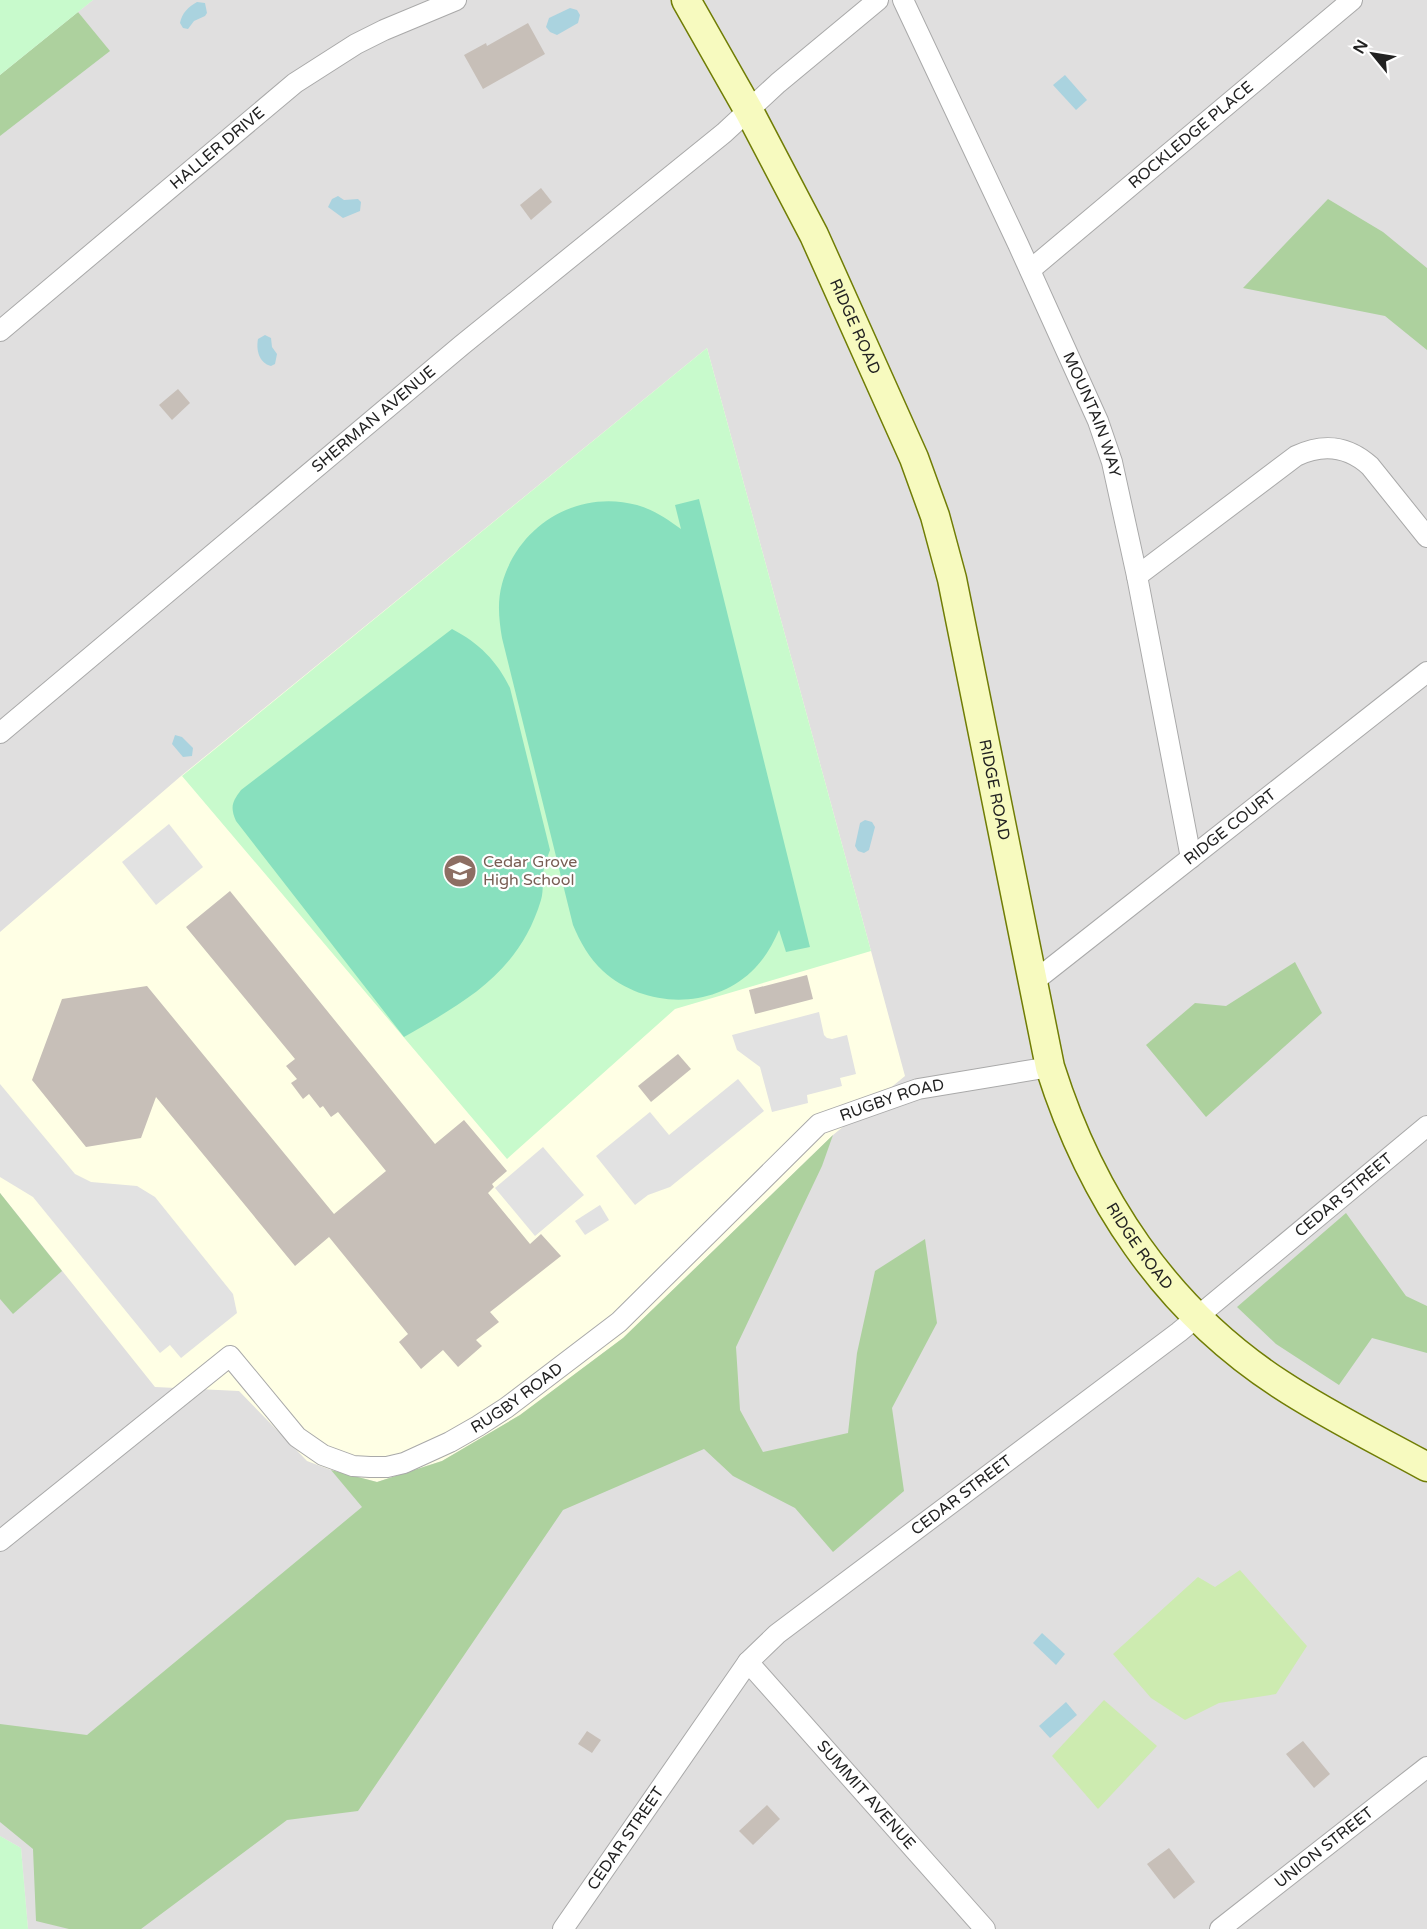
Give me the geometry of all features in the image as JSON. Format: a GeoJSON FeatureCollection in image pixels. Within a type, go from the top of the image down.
{"type":"FeatureCollection","features":[{"type":"Feature","properties":{"kind":"main road","name":"RIDGE ROAD"},"geometry":{"type":"LineString","coordinates":[[686,0],[749,111],[814,236],[914,458],[935,516],[952,579],[1050,1067],[1072,1132],[1100,1189],[1135,1244],[1168,1286],[1241,1356],[1279,1384],[1309,1402],[1427,1467]]}},
{"type":"Feature","properties":{"kind":"street","name":"HALLER DRIVE"},"geometry":{"type":"LineString","coordinates":[[0,331],[295,83],[356,44],[456,0]]}},
{"type":"Feature","properties":{"kind":"street","name":"SHERMAN AVENUE"},"geometry":{"type":"LineString","coordinates":[[0,733],[462,345],[724,133],[778,83],[878,0]]}},
{"type":"Feature","properties":{"kind":"street","name":"MOUNTAIN WAY"},"geometry":{"type":"LineString","coordinates":[[903,0],[1030,270],[1098,421],[1113,462],[1191,858]]}},
{"type":"Feature","properties":{"kind":"street","name":"ROCKLEDGE PLACE"},"geometry":{"type":"LineString","coordinates":[[1030,270],[1352,0]]}},
{"type":"Feature","properties":{"kind":"street"},"geometry":{"type":"LineString","coordinates":[[1137,576],[1296,456],[1318,448],[1342,449],[1362,459],[1427,537]]}},
{"type":"Feature","properties":{"kind":"street","name":"RIDGE COURT"},"geometry":{"type":"LineString","coordinates":[[1032,983],[1427,672]]}},
{"type":"Feature","properties":{"kind":"street","name":"RUGBY ROAD"},"geometry":{"type":"LineString","coordinates":[[0,1541],[230,1356],[297,1437],[323,1455],[353,1466],[387,1467],[404,1463],[427,1453],[506,1408],[619,1322],[819,1124],[918,1089],[1050,1067]]}},
{"type":"Feature","properties":{"kind":"street","name":"CEDAR STREET"},"geometry":{"type":"LineString","coordinates":[[563,1929],[748,1662],[777,1634],[1198,1317],[1427,1126]]}},
{"type":"Feature","properties":{"kind":"street","name":"SUMMIT AVENUE"},"geometry":{"type":"LineString","coordinates":[[748,1662],[985,1929]]}},
{"type":"Feature","properties":{"kind":"street","name":"UNION STREET"},"geometry":{"type":"LineString","coordinates":[[1220,1929],[1427,1767]]}},
{"type":"Feature","properties":{"kind":"shaded area"},"geometry":{"type":"Polygon","coordinates":[[[93,0],[1427,0],[1427,1929],[28,1929],[21,1848],[0,1836],[0,75],[93,0]]]}},
{"type":"Feature","properties":{"kind":"shaded area","name":"Cedar Grove High School"},"geometry":{"type":"Polygon","coordinates":[[[707,348],[905,1076],[833,1135],[623,1338],[520,1415],[442,1461],[377,1482],[331,1470],[307,1461],[239,1391],[155,1387],[0,1193],[0,932],[181,776],[707,348]]]}},
{"type":"Feature","properties":{"kind":"shaded area"},"geometry":{"type":"Polygon","coordinates":[[[169,824],[203,867],[156,905],[122,862],[169,824]]]}},
{"type":"Feature","properties":{"kind":"shaded area"},"geometry":{"type":"Polygon","coordinates":[[[819,1012],[824,1035],[827,1038],[847,1035],[856,1074],[840,1078],[842,1086],[807,1095],[808,1103],[772,1112],[760,1067],[737,1050],[732,1035],[819,1012]]]}},
{"type":"Feature","properties":{"kind":"shaded area"},"geometry":{"type":"Polygon","coordinates":[[[738,1079],[764,1111],[670,1187],[648,1195],[635,1205],[596,1156],[650,1112],[669,1135],[738,1079]]]}},
{"type":"Feature","properties":{"kind":"shaded area"},"geometry":{"type":"Polygon","coordinates":[[[0,1084],[75,1174],[91,1182],[137,1186],[155,1197],[233,1294],[237,1313],[181,1358],[170,1345],[160,1353],[33,1197],[0,1177],[0,1084]]]}},
{"type":"Feature","properties":{"kind":"shaded area"},"geometry":{"type":"Polygon","coordinates":[[[543,1147],[584,1195],[535,1236],[495,1188],[543,1147]]]}},
{"type":"Feature","properties":{"kind":"shaded area"},"geometry":{"type":"Polygon","coordinates":[[[600,1205],[609,1220],[585,1235],[575,1221],[600,1205]]]}},
{"type":"Feature","properties":{"kind":"green space"},"geometry":{"type":"Polygon","coordinates":[[[0,0],[93,0],[0,75],[0,0]]]}},
{"type":"Feature","properties":{"kind":"green space"},"geometry":{"type":"Polygon","coordinates":[[[78,12],[110,51],[0,136],[0,75],[78,12]]]}},
{"type":"Feature","properties":{"kind":"green space"},"geometry":{"type":"Polygon","coordinates":[[[1328,199],[1383,232],[1427,268],[1427,350],[1385,316],[1243,288],[1328,199]]]}},
{"type":"Feature","properties":{"kind":"green space"},"geometry":{"type":"Polygon","coordinates":[[[707,348],[871,951],[675,1009],[507,1159],[182,776],[707,348]]]}},
{"type":"Feature","properties":{"kind":"green space"},"geometry":{"type":"Polygon","coordinates":[[[699,499],[810,947],[786,952],[779,930],[760,963],[735,984],[716,993],[677,1000],[657,998],[619,983],[593,961],[573,925],[502,638],[499,604],[500,591],[510,563],[536,529],[553,516],[573,507],[593,502],[615,501],[649,509],[681,529],[675,505],[699,499]]]}},
{"type":"Feature","properties":{"kind":"green space"},"geometry":{"type":"Polygon","coordinates":[[[452,629],[471,640],[486,654],[499,669],[510,688],[550,850],[544,868],[541,900],[519,947],[487,983],[468,998],[404,1037],[236,821],[233,805],[241,790],[452,629]]]}},
{"type":"Feature","properties":{"kind":"green space"},"geometry":{"type":"Polygon","coordinates":[[[1295,962],[1322,1013],[1206,1117],[1146,1045],[1195,1003],[1226,1006],[1295,962]]]}},
{"type":"Feature","properties":{"kind":"green space"},"geometry":{"type":"Polygon","coordinates":[[[833,1135],[822,1166],[736,1347],[740,1410],[763,1452],[848,1433],[857,1353],[875,1271],[925,1239],[937,1323],[892,1408],[904,1491],[833,1552],[795,1508],[733,1476],[704,1449],[563,1510],[358,1811],[287,1820],[141,1929],[69,1929],[36,1921],[33,1849],[0,1822],[0,1724],[87,1735],[362,1507],[331,1470],[377,1482],[442,1461],[520,1415],[623,1338],[833,1135]]]}},
{"type":"Feature","properties":{"kind":"green space"},"geometry":{"type":"Polygon","coordinates":[[[0,1193],[62,1271],[13,1314],[0,1299],[0,1193]]]}},
{"type":"Feature","properties":{"kind":"green space"},"geometry":{"type":"Polygon","coordinates":[[[1346,1213],[1406,1296],[1427,1306],[1427,1353],[1372,1338],[1339,1385],[1276,1344],[1237,1307],[1346,1213]]]}},
{"type":"Feature","properties":{"kind":"green space"},"geometry":{"type":"Polygon","coordinates":[[[1240,1570],[1307,1646],[1276,1694],[1219,1703],[1185,1720],[1151,1698],[1113,1654],[1198,1577],[1215,1587],[1240,1570]]]}},
{"type":"Feature","properties":{"kind":"green space"},"geometry":{"type":"Polygon","coordinates":[[[1104,1700],[1157,1746],[1098,1809],[1052,1756],[1104,1700]]]}},
{"type":"Feature","properties":{"kind":"green space"},"geometry":{"type":"Polygon","coordinates":[[[0,1836],[21,1848],[28,1929],[0,1929],[0,1836]]]}},
{"type":"Feature","properties":{"kind":"water"},"geometry":{"type":"Polygon","coordinates":[[[197,2],[205,3],[207,13],[194,21],[188,29],[183,28],[180,23],[182,16],[197,2]]]}},
{"type":"Feature","properties":{"kind":"water"},"geometry":{"type":"Polygon","coordinates":[[[570,8],[577,10],[580,15],[578,23],[557,35],[550,32],[546,27],[549,18],[570,8]]]}},
{"type":"Feature","properties":{"kind":"water"},"geometry":{"type":"Polygon","coordinates":[[[1065,75],[1087,100],[1076,110],[1053,85],[1065,75]]]}},
{"type":"Feature","properties":{"kind":"water"},"geometry":{"type":"Polygon","coordinates":[[[338,196],[344,200],[358,199],[361,202],[360,211],[343,218],[328,207],[332,199],[338,196]]]}},
{"type":"Feature","properties":{"kind":"water"},"geometry":{"type":"Polygon","coordinates":[[[265,335],[271,338],[272,347],[277,354],[275,364],[271,366],[261,359],[258,352],[258,339],[265,335]]]}},
{"type":"Feature","properties":{"kind":"water"},"geometry":{"type":"Polygon","coordinates":[[[175,735],[182,737],[193,748],[192,756],[183,757],[172,744],[175,735]]]}},
{"type":"Feature","properties":{"kind":"water"},"geometry":{"type":"Polygon","coordinates":[[[865,820],[872,822],[875,827],[869,850],[864,853],[858,851],[855,846],[860,823],[865,820]]]}},
{"type":"Feature","properties":{"kind":"water"},"geometry":{"type":"Polygon","coordinates":[[[1042,1633],[1065,1654],[1056,1665],[1033,1643],[1042,1633]]]}},
{"type":"Feature","properties":{"kind":"water"},"geometry":{"type":"Polygon","coordinates":[[[1066,1702],[1077,1715],[1050,1738],[1039,1726],[1066,1702]]]}},
{"type":"Feature","properties":{"kind":"building"},"geometry":{"type":"Polygon","coordinates":[[[528,23],[545,54],[483,89],[464,55],[486,43],[487,46],[528,23]]]}},
{"type":"Feature","properties":{"kind":"building"},"geometry":{"type":"Polygon","coordinates":[[[541,188],[552,202],[531,220],[520,205],[541,188]]]}},
{"type":"Feature","properties":{"kind":"building"},"geometry":{"type":"Polygon","coordinates":[[[178,389],[190,403],[172,420],[159,405],[178,389]]]}},
{"type":"Feature","properties":{"kind":"building"},"geometry":{"type":"Polygon","coordinates":[[[230,891],[435,1144],[464,1120],[507,1171],[492,1184],[494,1187],[488,1193],[530,1244],[541,1234],[561,1256],[490,1312],[499,1322],[476,1340],[482,1346],[458,1367],[443,1350],[421,1369],[399,1342],[408,1334],[329,1237],[295,1266],[156,1097],[141,1138],[86,1147],[32,1080],[62,999],[147,986],[334,1214],[386,1171],[338,1112],[331,1117],[323,1106],[320,1108],[309,1094],[303,1099],[291,1083],[297,1079],[286,1066],[295,1059],[186,927],[230,891]]]}},
{"type":"Feature","properties":{"kind":"building"},"geometry":{"type":"Polygon","coordinates":[[[807,975],[813,999],[755,1014],[749,990],[807,975]]]}},
{"type":"Feature","properties":{"kind":"building"},"geometry":{"type":"Polygon","coordinates":[[[678,1054],[691,1069],[651,1102],[638,1086],[678,1054]]]}},
{"type":"Feature","properties":{"kind":"building"},"geometry":{"type":"Polygon","coordinates":[[[587,1731],[601,1740],[592,1753],[578,1744],[587,1731]]]}},
{"type":"Feature","properties":{"kind":"building"},"geometry":{"type":"Polygon","coordinates":[[[1303,1741],[1330,1774],[1314,1788],[1286,1754],[1303,1741]]]}},
{"type":"Feature","properties":{"kind":"building"},"geometry":{"type":"Polygon","coordinates":[[[767,1805],[780,1819],[753,1845],[739,1831],[767,1805]]]}},
{"type":"Feature","properties":{"kind":"building"},"geometry":{"type":"Polygon","coordinates":[[[1169,1848],[1195,1882],[1174,1899],[1147,1864],[1169,1848]]]}},
{"type":"Feature","properties":{"kind":"place","name":"Cedar Grove High School"},"geometry":{"type":"Point","coordinates":[460,871]}}]}
